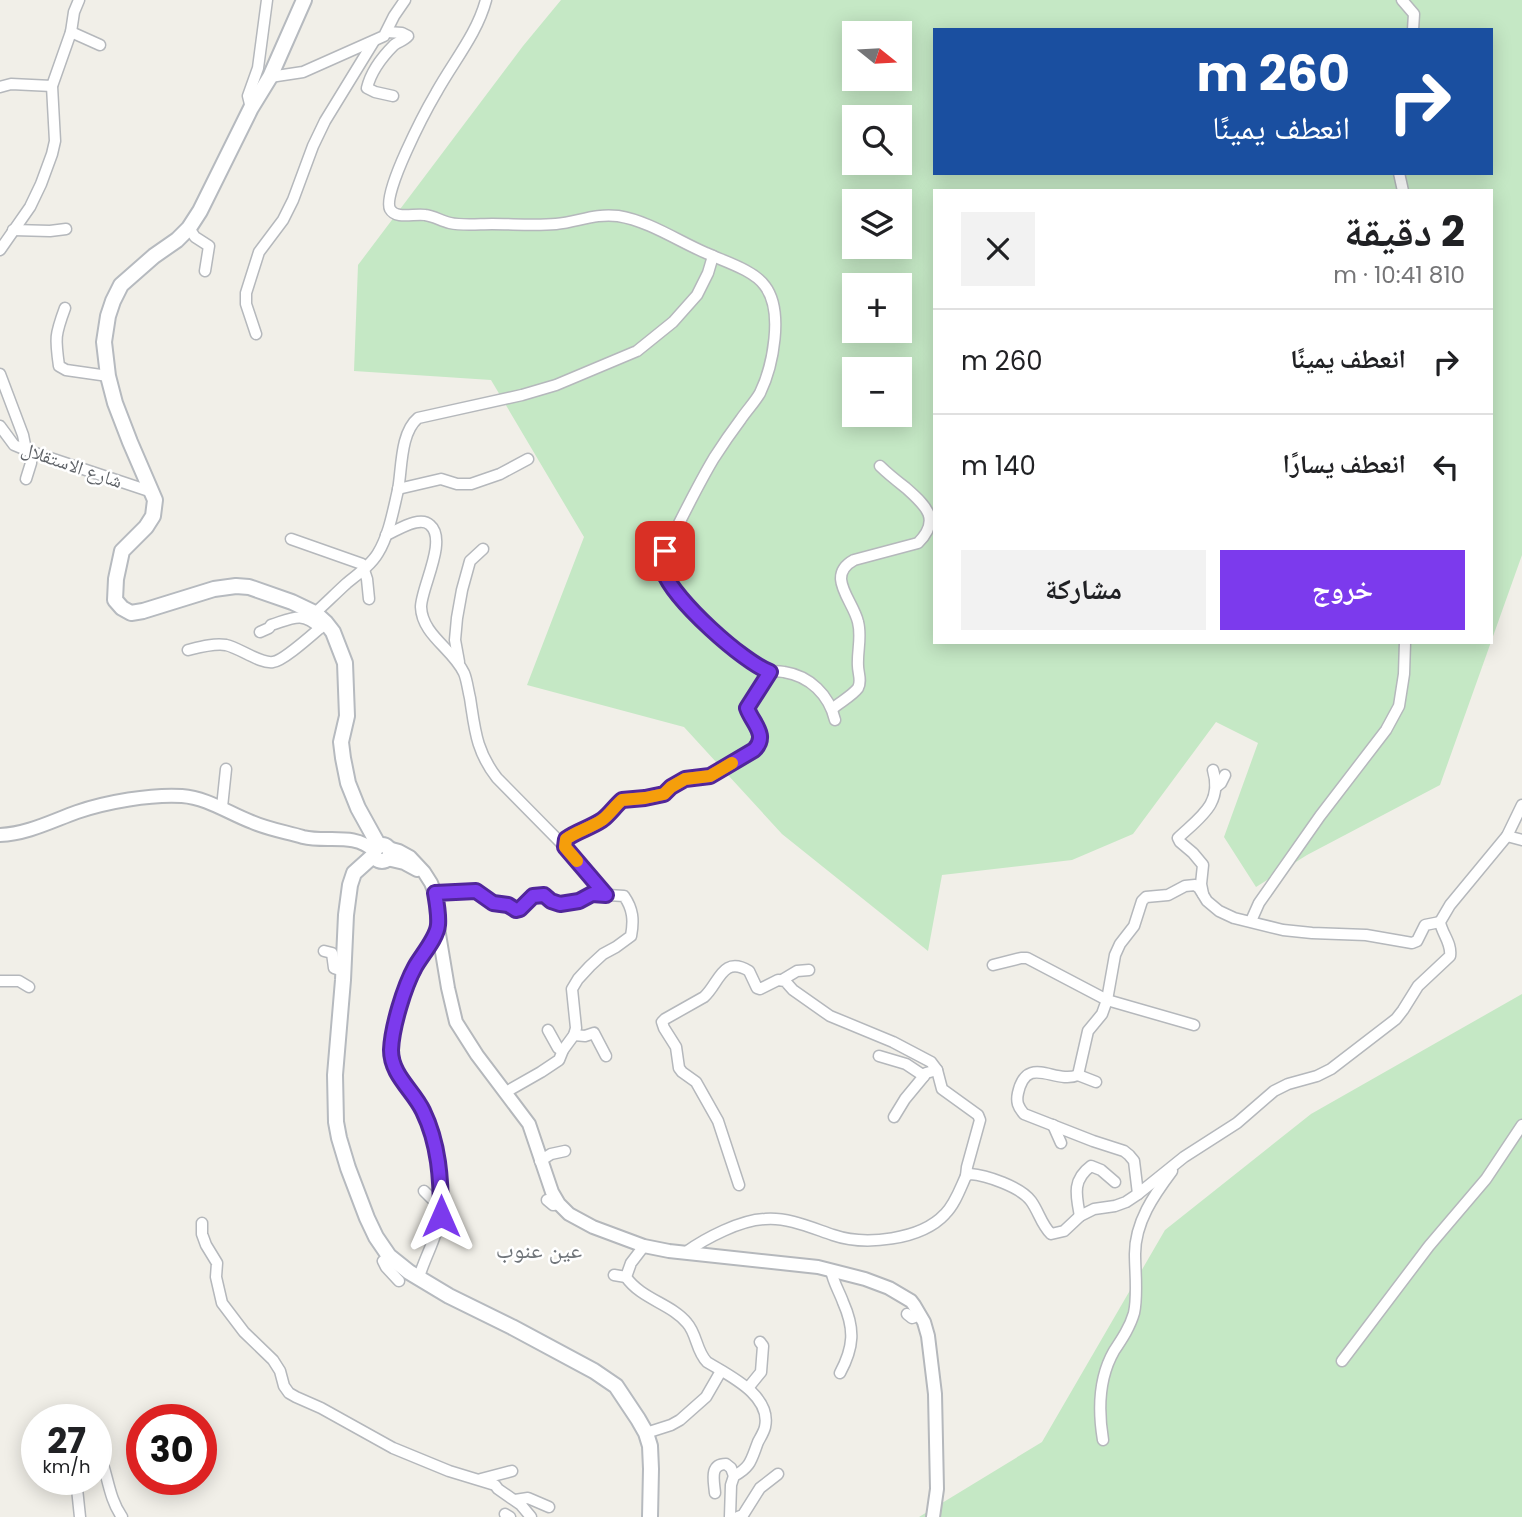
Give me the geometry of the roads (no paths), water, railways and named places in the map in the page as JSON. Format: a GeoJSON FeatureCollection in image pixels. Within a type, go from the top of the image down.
{"type":"FeatureCollection","features":[{"type":"Feature","properties":{"kind":"main road"},"geometry":{"type":"LineString","coordinates":[[304,0],[271,77],[251,108],[208,196],[189,228],[121,285],[113,300],[104,342],[108,376],[115,403],[155,500],[153,516],[146,527],[122,551],[118,565],[116,600],[122,608],[131,613],[214,589],[249,587],[315,613],[323,626],[333,632],[345,663],[348,702],[341,742],[342,758],[348,783],[380,853],[362,864],[354,873],[346,915],[335,1064],[335,1122],[348,1168],[367,1218],[389,1256],[409,1272],[449,1296],[594,1371],[616,1386],[646,1433],[650,1446],[650,1517]]}},
{"type":"Feature","properties":{"kind":"street"},"geometry":{"type":"LineString","coordinates":[[0,250],[30,207],[52,153],[55,141],[52,86],[79,0]]}},
{"type":"Feature","properties":{"kind":"street"},"geometry":{"type":"LineString","coordinates":[[251,108],[248,96],[258,68],[267,0]]}},
{"type":"Feature","properties":{"kind":"street"},"geometry":{"type":"LineString","coordinates":[[271,77],[303,72],[384,36],[405,0]]}},
{"type":"Feature","properties":{"kind":"street"},"geometry":{"type":"LineString","coordinates":[[486,0],[483,12],[436,93],[395,176],[389,200],[390,209],[392,212],[428,215],[457,224],[554,224],[607,215],[621,217],[637,221],[739,266],[764,284],[775,315],[773,350],[759,394],[715,457],[665,551],[663,570],[696,615],[728,644],[760,668],[770,672],[782,671],[806,679],[820,690],[832,709],[835,720]]}},
{"type":"Feature","properties":{"kind":"street"},"geometry":{"type":"LineString","coordinates":[[1402,0],[1414,14],[1413,28]]}},
{"type":"Feature","properties":{"kind":"street"},"geometry":{"type":"LineString","coordinates":[[71,32],[100,45]]}},
{"type":"Feature","properties":{"kind":"street"},"geometry":{"type":"LineString","coordinates":[[387,32],[408,36],[396,43],[379,61],[367,88],[393,96]]}},
{"type":"Feature","properties":{"kind":"street"},"geometry":{"type":"LineString","coordinates":[[256,334],[246,304],[246,293],[259,252],[284,220],[325,121],[374,41]]}},
{"type":"Feature","properties":{"kind":"street"},"geometry":{"type":"LineString","coordinates":[[0,87],[11,84],[52,86]]}},
{"type":"Feature","properties":{"kind":"street"},"geometry":{"type":"LineString","coordinates":[[189,228],[195,237],[209,246],[205,271]]}},
{"type":"Feature","properties":{"kind":"street"},"geometry":{"type":"LineString","coordinates":[[13,230],[66,229]]}},
{"type":"Feature","properties":{"kind":"street"},"geometry":{"type":"LineString","coordinates":[[315,613],[379,552],[398,489],[407,432],[412,423],[418,418],[556,385],[637,351],[673,322],[696,295],[708,273],[713,256]]}},
{"type":"Feature","properties":{"kind":"street"},"geometry":{"type":"LineString","coordinates":[[65,307],[56,330],[59,366],[66,370],[108,376]]}},
{"type":"Feature","properties":{"kind":"street"},"geometry":{"type":"LineString","coordinates":[[0,374],[32,463],[26,480]]}},
{"type":"Feature","properties":{"kind":"street","name":"شارع الاستقلال"},"geometry":{"type":"LineString","coordinates":[[0,426],[14,445],[153,492]]}},
{"type":"Feature","properties":{"kind":"street"},"geometry":{"type":"LineString","coordinates":[[398,489],[441,479],[457,484],[471,484],[500,474],[528,459]]}},
{"type":"Feature","properties":{"kind":"street"},"geometry":{"type":"LineString","coordinates":[[832,709],[858,688],[860,682],[858,623],[854,608],[839,579],[844,567],[853,560],[918,543],[930,526],[925,506],[880,466]]}},
{"type":"Feature","properties":{"kind":"street"},"geometry":{"type":"LineString","coordinates":[[386,535],[419,521],[428,522],[433,528],[433,561],[422,599],[422,612],[429,631],[465,675],[478,743],[488,766],[565,847],[606,895]]}},
{"type":"Feature","properties":{"kind":"street"},"geometry":{"type":"LineString","coordinates":[[291,539],[362,564],[369,599]]}},
{"type":"Feature","properties":{"kind":"street"},"geometry":{"type":"LineString","coordinates":[[460,666],[455,640],[459,604],[470,561],[482,549]]}},
{"type":"Feature","properties":{"kind":"street"},"geometry":{"type":"LineString","coordinates":[[188,649],[224,645],[262,660],[276,662],[323,626],[298,617],[271,625],[260,632]]}},
{"type":"Feature","properties":{"kind":"street"},"geometry":{"type":"LineString","coordinates":[[1251,921],[1259,903],[1320,816],[1386,730],[1399,706],[1405,644]]}},
{"type":"Feature","properties":{"kind":"street"},"geometry":{"type":"LineString","coordinates":[[565,847],[566,839],[604,818],[622,800],[664,794],[685,779],[710,776],[754,750],[761,739],[747,708],[770,672]]}},
{"type":"Feature","properties":{"kind":"street"},"geometry":{"type":"LineString","coordinates":[[222,807],[226,769]]}},
{"type":"Feature","properties":{"kind":"street"},"geometry":{"type":"LineString","coordinates":[[1203,895],[1203,864],[1178,838],[1207,810],[1216,788],[1213,770]]}},
{"type":"Feature","properties":{"kind":"street"},"geometry":{"type":"LineString","coordinates":[[1216,788],[1225,775]]}},
{"type":"Feature","properties":{"kind":"street"},"geometry":{"type":"LineString","coordinates":[[0,835],[30,830],[90,808],[152,796],[194,797],[251,822],[278,830],[308,838],[353,840],[367,844],[380,853],[424,872],[435,893],[438,928],[456,1022],[477,1055],[529,1124],[553,1202],[582,1222],[644,1246],[831,1270],[889,1288],[911,1301],[914,1314],[928,1336],[935,1394],[936,1489],[933,1517]]}},
{"type":"Feature","properties":{"kind":"street"},"geometry":{"type":"LineString","coordinates":[[966,1176],[974,1174],[1021,1191],[1033,1203],[1044,1227],[1051,1234],[1064,1231],[1080,1216],[1094,1209],[1120,1204],[1138,1194],[1184,1157],[1237,1123],[1274,1091],[1331,1069],[1396,1019],[1418,986],[1450,956],[1451,948],[1440,922],[1450,905],[1507,836],[1522,805]]}},
{"type":"Feature","properties":{"kind":"street"},"geometry":{"type":"LineString","coordinates":[[1507,836],[1522,841]]}},
{"type":"Feature","properties":{"kind":"street"},"geometry":{"type":"LineString","coordinates":[[1079,1075],[1088,1031],[1101,1014],[1107,1000],[1115,955],[1133,926],[1146,897],[1168,895],[1195,885],[1207,901],[1234,918],[1283,930],[1366,935],[1412,943],[1417,941],[1425,925],[1440,922]]}},
{"type":"Feature","properties":{"kind":"street"},"geometry":{"type":"LineString","coordinates":[[435,893],[476,891],[493,903],[508,905],[516,910],[533,896],[544,895],[560,904],[579,901],[592,894],[624,896],[632,911],[631,936],[603,954],[578,979],[572,989],[576,1028],[559,1060],[506,1092]]}},
{"type":"Feature","properties":{"kind":"street"},"geometry":{"type":"LineString","coordinates":[[418,1277],[439,1220],[439,1164],[428,1123],[418,1101],[401,1079],[391,1051],[400,1003],[406,987],[438,928]]}},
{"type":"Feature","properties":{"kind":"street"},"geometry":{"type":"LineString","coordinates":[[324,951],[332,953],[334,968],[343,971]]}},
{"type":"Feature","properties":{"kind":"street"},"geometry":{"type":"LineString","coordinates":[[993,965],[1027,958],[1107,1000],[1194,1025]]}},
{"type":"Feature","properties":{"kind":"street"},"geometry":{"type":"LineString","coordinates":[[739,1185],[718,1121],[696,1082],[679,1068],[676,1047],[662,1022],[708,994],[720,974],[730,967],[737,966],[749,971],[760,989],[797,971],[809,970]]}},
{"type":"Feature","properties":{"kind":"street"},"geometry":{"type":"LineString","coordinates":[[686,1252],[743,1224],[765,1219],[812,1226],[848,1239],[883,1240],[915,1232],[932,1225],[944,1215],[952,1206],[966,1176],[980,1120],[978,1115],[942,1089],[937,1070],[931,1062],[921,1055],[822,1012],[782,980]]}},
{"type":"Feature","properties":{"kind":"street"},"geometry":{"type":"LineString","coordinates":[[0,981],[19,981],[29,987]]}},
{"type":"Feature","properties":{"kind":"street"},"geometry":{"type":"LineString","coordinates":[[548,1030],[558,1048],[563,1050]]}},
{"type":"Feature","properties":{"kind":"street"},"geometry":{"type":"LineString","coordinates":[[574,1035],[594,1034],[606,1056]]}},
{"type":"Feature","properties":{"kind":"street"},"geometry":{"type":"LineString","coordinates":[[880,1056],[906,1065],[924,1076]]}},
{"type":"Feature","properties":{"kind":"street"},"geometry":{"type":"LineString","coordinates":[[894,1117],[926,1073],[937,1070]]}},
{"type":"Feature","properties":{"kind":"street"},"geometry":{"type":"LineString","coordinates":[[1096,1082],[1079,1075],[1070,1078],[1028,1074],[1022,1079],[1017,1099],[1018,1107],[1024,1114],[1124,1151],[1135,1167],[1138,1194]]}},
{"type":"Feature","properties":{"kind":"street"},"geometry":{"type":"LineString","coordinates":[[1053,1125],[1061,1143]]}},
{"type":"Feature","properties":{"kind":"street"},"geometry":{"type":"LineString","coordinates":[[1342,1361],[1429,1246],[1486,1179],[1522,1125]]}},
{"type":"Feature","properties":{"kind":"street"},"geometry":{"type":"LineString","coordinates":[[540,1161],[551,1154],[565,1151]]}},
{"type":"Feature","properties":{"kind":"street"},"geometry":{"type":"LineString","coordinates":[[1103,1440],[1099,1418],[1100,1393],[1113,1353],[1124,1338],[1134,1312],[1135,1250],[1141,1223],[1152,1199],[1184,1157]]}},
{"type":"Feature","properties":{"kind":"street"},"geometry":{"type":"LineString","coordinates":[[1080,1216],[1076,1190],[1086,1169],[1095,1167],[1115,1182]]}},
{"type":"Feature","properties":{"kind":"street"},"geometry":{"type":"LineString","coordinates":[[424,1191],[441,1204]]}},
{"type":"Feature","properties":{"kind":"street"},"geometry":{"type":"LineString","coordinates":[[202,1223],[206,1245],[217,1262],[216,1277],[222,1303],[244,1332],[273,1360],[289,1393],[393,1448],[449,1471],[495,1485],[521,1505],[531,1517]]}},
{"type":"Feature","properties":{"kind":"street"},"geometry":{"type":"LineString","coordinates":[[626,1277],[631,1262],[644,1246]]}},
{"type":"Feature","properties":{"kind":"street"},"geometry":{"type":"LineString","coordinates":[[389,1256],[383,1261],[399,1281]]}},
{"type":"Feature","properties":{"kind":"street"},"geometry":{"type":"LineString","coordinates":[[831,1270],[852,1330],[850,1349],[840,1373]]}},
{"type":"Feature","properties":{"kind":"street"},"geometry":{"type":"LineString","coordinates":[[614,1275],[626,1277],[649,1297],[687,1322],[702,1357],[748,1388],[762,1406],[765,1426],[746,1469],[734,1476]]}},
{"type":"Feature","properties":{"kind":"street"},"geometry":{"type":"LineString","coordinates":[[748,1388],[761,1372],[763,1346],[760,1342]]}},
{"type":"Feature","properties":{"kind":"street"},"geometry":{"type":"LineString","coordinates":[[646,1433],[680,1420],[706,1397],[721,1371]]}},
{"type":"Feature","properties":{"kind":"street"},"geometry":{"type":"LineString","coordinates":[[715,1493],[713,1476],[716,1466],[726,1464],[734,1476],[731,1485],[730,1517]]}},
{"type":"Feature","properties":{"kind":"street"},"geometry":{"type":"LineString","coordinates":[[477,1479],[512,1471]]}},
{"type":"Feature","properties":{"kind":"street"},"geometry":{"type":"LineString","coordinates":[[738,1517],[743,1515],[760,1488],[778,1474]]}},
{"type":"Feature","properties":{"kind":"street"},"geometry":{"type":"LineString","coordinates":[[78,1495],[80,1517]]}},
{"type":"Feature","properties":{"kind":"street"},"geometry":{"type":"LineString","coordinates":[[111,1495],[122,1517]]}},
{"type":"Feature","properties":{"kind":"street"},"geometry":{"type":"LineString","coordinates":[[515,1500],[528,1499],[549,1507]]}},
{"type":"Feature","properties":{"kind":"district","name":"عين عنوب"},"geometry":{"type":"Point","coordinates":[539,1250]}}]}
